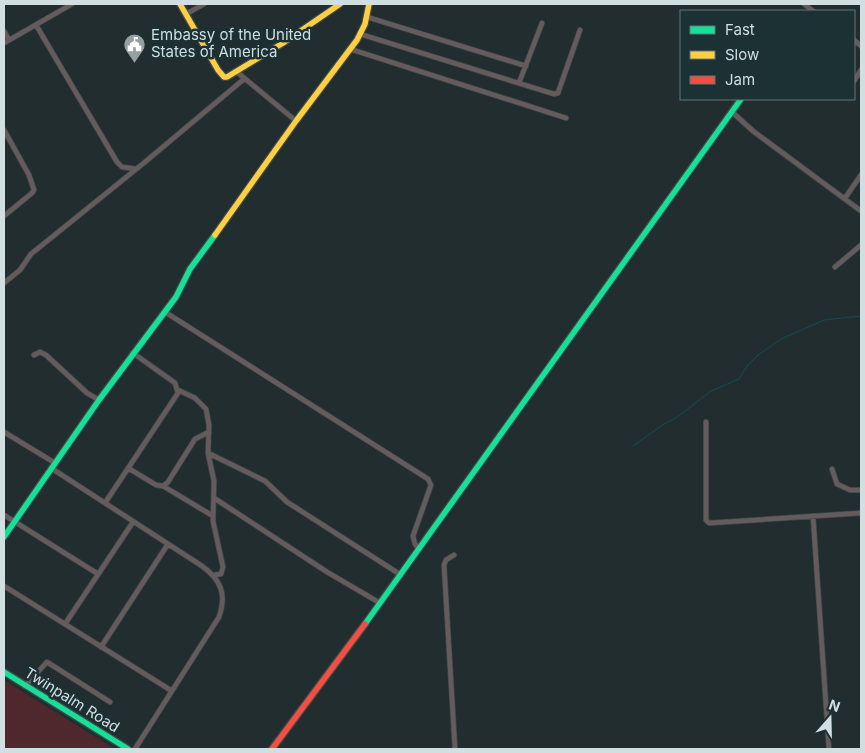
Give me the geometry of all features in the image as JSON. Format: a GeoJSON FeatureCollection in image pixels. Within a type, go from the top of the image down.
{"type":"FeatureCollection","features":[{"type":"Feature","properties":{"kind":"street"},"geometry":{"type":"LineString","coordinates":[[4,43],[72,4]]}},
{"type":"Feature","properties":{"kind":"street"},"geometry":{"type":"LineString","coordinates":[[180,4],[222,75],[228,77],[340,4]]}},
{"type":"Feature","properties":{"kind":"street"},"geometry":{"type":"LineString","coordinates":[[186,14],[204,4]]}},
{"type":"Feature","properties":{"kind":"street"},"geometry":{"type":"LineString","coordinates":[[4,536],[99,400],[176,297],[190,269],[350,49],[360,34],[367,17],[369,4]]}},
{"type":"Feature","properties":{"kind":"street"},"geometry":{"type":"LineString","coordinates":[[804,4],[810,9]]}},
{"type":"Feature","properties":{"kind":"street"},"geometry":{"type":"LineString","coordinates":[[367,17],[526,66]]}},
{"type":"Feature","properties":{"kind":"street"},"geometry":{"type":"LineString","coordinates":[[519,83],[542,23]]}},
{"type":"Feature","properties":{"kind":"street"},"geometry":{"type":"LineString","coordinates":[[36,25],[117,162],[122,167],[136,169]]}},
{"type":"Feature","properties":{"kind":"street"},"geometry":{"type":"LineString","coordinates":[[360,34],[551,93],[558,93],[580,30]]}},
{"type":"Feature","properties":{"kind":"street"},"geometry":{"type":"LineString","coordinates":[[4,31],[9,40]]}},
{"type":"Feature","properties":{"kind":"street"},"geometry":{"type":"LineString","coordinates":[[350,49],[566,118]]}},
{"type":"Feature","properties":{"kind":"street"},"geometry":{"type":"LineString","coordinates":[[237,72],[296,121]]}},
{"type":"Feature","properties":{"kind":"street"},"geometry":{"type":"LineString","coordinates":[[4,283],[20,270],[30,254],[244,79]]}},
{"type":"Feature","properties":{"kind":"street"},"geometry":{"type":"LineString","coordinates":[[272,749],[401,575],[740,100]]}},
{"type":"Feature","properties":{"kind":"street"},"geometry":{"type":"LineString","coordinates":[[732,112],[753,131],[861,211]]}},
{"type":"Feature","properties":{"kind":"street"},"geometry":{"type":"LineString","coordinates":[[4,130],[29,175],[34,190],[4,216]]}},
{"type":"Feature","properties":{"kind":"street"},"geometry":{"type":"LineString","coordinates":[[845,198],[861,175]]}},
{"type":"Feature","properties":{"kind":"street"},"geometry":{"type":"LineString","coordinates":[[836,267],[861,245]]}},
{"type":"Feature","properties":{"kind":"street"},"geometry":{"type":"LineString","coordinates":[[165,312],[428,479],[432,485],[413,536],[414,544],[419,549]]}},
{"type":"Feature","properties":{"kind":"street"},"geometry":{"type":"LineString","coordinates":[[34,355],[40,352],[46,355],[87,393],[99,400]]}},
{"type":"Feature","properties":{"kind":"street"},"geometry":{"type":"LineString","coordinates":[[105,503],[177,395],[178,390],[175,383],[133,353]]}},
{"type":"Feature","properties":{"kind":"street"},"geometry":{"type":"LineString","coordinates":[[178,390],[195,398],[204,406],[207,414],[209,432],[208,453],[214,481],[214,532],[223,567],[221,574],[214,575]]}},
{"type":"Feature","properties":{"kind":"street"},"geometry":{"type":"LineString","coordinates":[[706,422],[706,520],[709,523],[861,513]]}},
{"type":"Feature","properties":{"kind":"street"},"geometry":{"type":"LineString","coordinates":[[4,432],[105,503],[214,575],[221,590],[219,617],[135,749]]}},
{"type":"Feature","properties":{"kind":"street"},"geometry":{"type":"LineString","coordinates":[[163,486],[168,482],[195,439],[209,432]]}},
{"type":"Feature","properties":{"kind":"street"},"geometry":{"type":"LineString","coordinates":[[208,453],[265,481],[287,502],[401,575]]}},
{"type":"Feature","properties":{"kind":"street"},"geometry":{"type":"LineString","coordinates":[[128,468],[156,485],[163,486],[213,516]]}},
{"type":"Feature","properties":{"kind":"street"},"geometry":{"type":"LineString","coordinates":[[832,469],[837,484],[850,490],[861,490]]}},
{"type":"Feature","properties":{"kind":"street"},"geometry":{"type":"LineString","coordinates":[[214,498],[327,572],[380,603]]}},
{"type":"Feature","properties":{"kind":"street"},"geometry":{"type":"LineString","coordinates":[[4,514],[98,574]]}},
{"type":"Feature","properties":{"kind":"street"},"geometry":{"type":"LineString","coordinates":[[813,516],[829,749]]}},
{"type":"Feature","properties":{"kind":"street"},"geometry":{"type":"LineString","coordinates":[[65,624],[133,522]]}},
{"type":"Feature","properties":{"kind":"street"},"geometry":{"type":"LineString","coordinates":[[101,647],[168,544]]}},
{"type":"Feature","properties":{"kind":"street"},"geometry":{"type":"LineString","coordinates":[[454,555],[446,560],[444,565],[455,749]]}},
{"type":"Feature","properties":{"kind":"street"},"geometry":{"type":"LineString","coordinates":[[4,586],[172,691]]}},
{"type":"Feature","properties":{"kind":"street"},"geometry":{"type":"LineString","coordinates":[[25,686],[47,662],[110,702]]}},
{"type":"Feature","properties":{"kind":"street","name":"Twinpalm Road"},"geometry":{"type":"LineString","coordinates":[[4,672],[128,749]]}},
{"type":"Feature","properties":{"kind":"shaded area"},"geometry":{"type":"Polygon","coordinates":[[[4,680],[115,749],[4,749],[4,680]]]}},
{"type":"Feature","properties":{"kind":"waterway"},"geometry":{"type":"LineString","coordinates":[[633,446],[664,424],[676,418],[711,391],[739,379],[747,366],[758,355],[781,339],[824,320],[861,316]]}},
{"type":"Feature","properties":{"kind":"traffic: fast"},"geometry":{"type":"LineString","coordinates":[[365,624],[740,100]]}},
{"type":"Feature","properties":{"kind":"traffic: fast"},"geometry":{"type":"LineString","coordinates":[[4,537],[99,400],[176,297],[190,269],[215,235]]}},
{"type":"Feature","properties":{"kind":"traffic: fast"},"geometry":{"type":"LineString","coordinates":[[4,672],[128,749]]}},
{"type":"Feature","properties":{"kind":"traffic: slow"},"geometry":{"type":"LineString","coordinates":[[180,4],[218,70],[224,77],[283,43],[340,4]]}},
{"type":"Feature","properties":{"kind":"traffic: slow"},"geometry":{"type":"LineString","coordinates":[[215,235],[296,121],[357,40],[365,24],[369,4]]}},
{"type":"Feature","properties":{"kind":"traffic: jam"},"geometry":{"type":"LineString","coordinates":[[272,749],[365,624]]}},
{"type":"Feature","properties":{"kind":"place","name":"Embassy of the United States of America"},"geometry":{"type":"Point","coordinates":[135,63]}}]}
